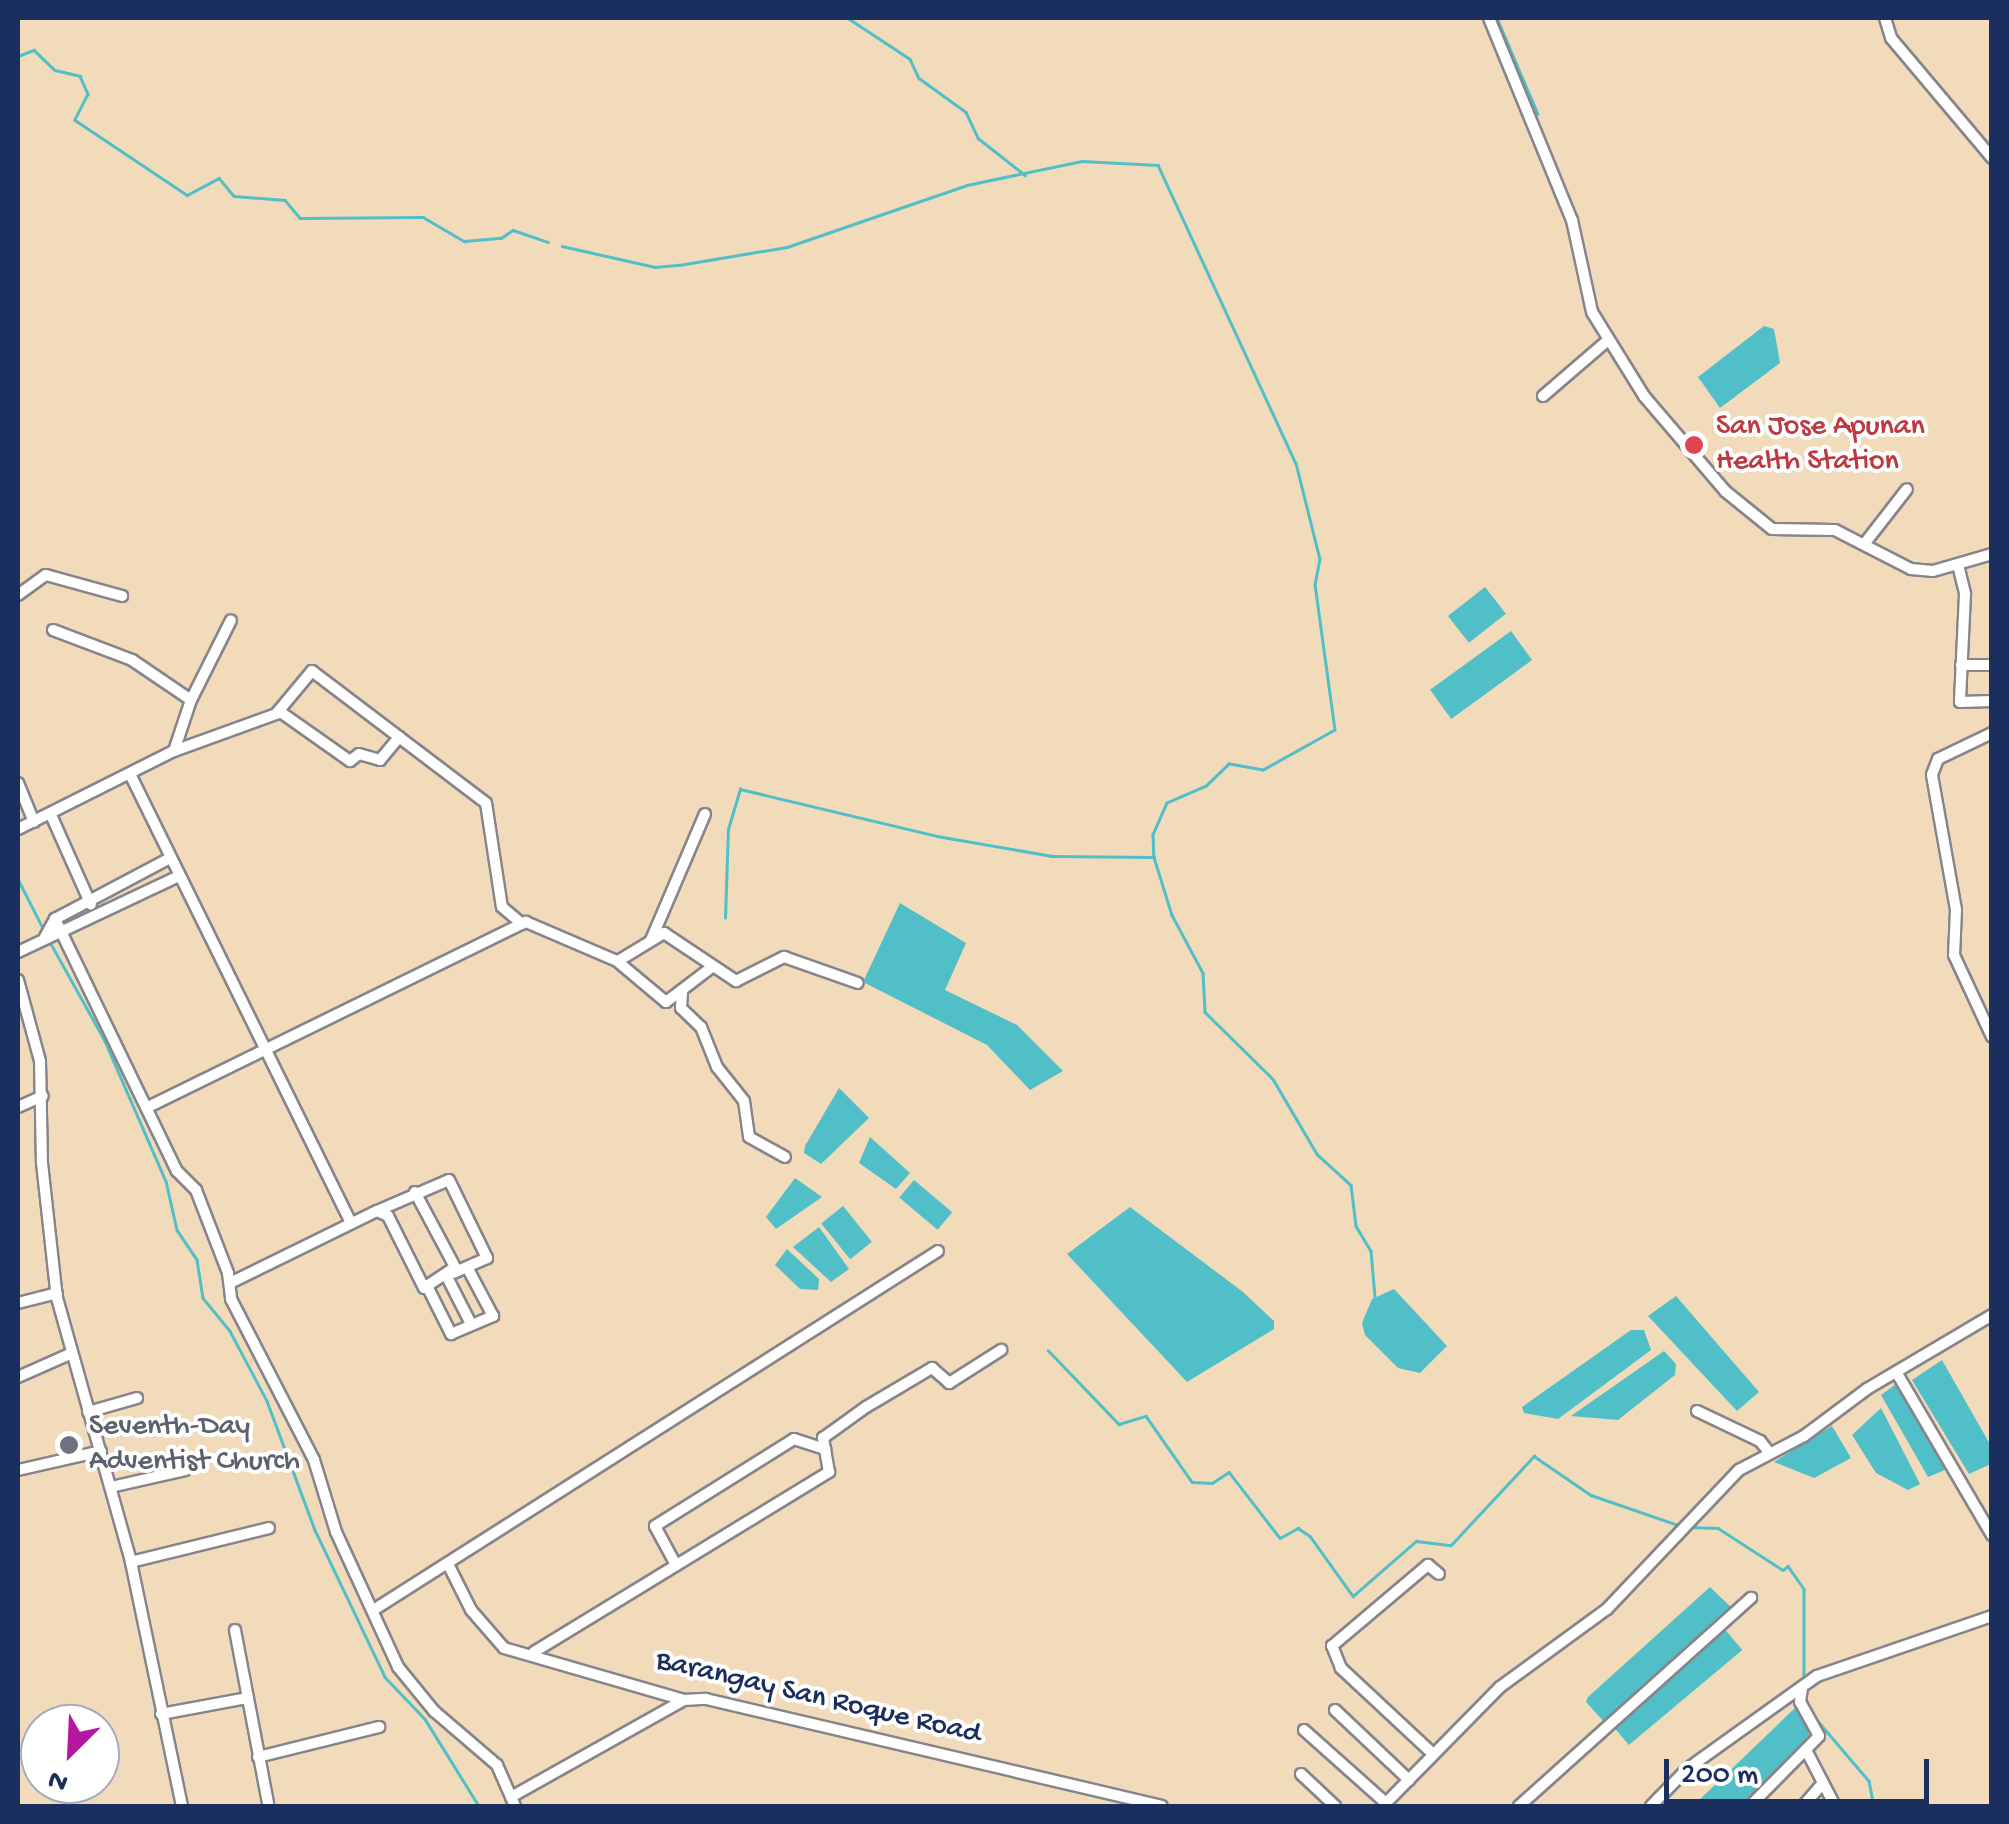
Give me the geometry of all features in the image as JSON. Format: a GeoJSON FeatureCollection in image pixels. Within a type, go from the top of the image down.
{"type":"FeatureCollection","features":[{"type":"Feature","properties":{"kind":"street"},"geometry":{"type":"LineString","coordinates":[[1489,18],[1572,220],[1584,288],[1607,341],[1670,430],[1748,514],[1785,532],[1835,530],[1911,568],[1958,565],[1992,554]]}},
{"type":"Feature","properties":{"kind":"street"},"geometry":{"type":"LineString","coordinates":[[1885,18],[1891,38],[1992,158]]}},
{"type":"Feature","properties":{"kind":"street"},"geometry":{"type":"LineString","coordinates":[[1542,396],[1607,341]]}},
{"type":"Feature","properties":{"kind":"street"},"geometry":{"type":"LineString","coordinates":[[1865,543],[1907,489]]}},
{"type":"Feature","properties":{"kind":"street"},"geometry":{"type":"LineString","coordinates":[[1958,565],[1964,594],[1960,702],[1992,701]]}},
{"type":"Feature","properties":{"kind":"street"},"geometry":{"type":"LineString","coordinates":[[18,595],[46,575],[122,596]]}},
{"type":"Feature","properties":{"kind":"street"},"geometry":{"type":"LineString","coordinates":[[174,751],[191,700],[231,620]]}},
{"type":"Feature","properties":{"kind":"street"},"geometry":{"type":"LineString","coordinates":[[53,630],[132,660],[191,700]]}},
{"type":"Feature","properties":{"kind":"street"},"geometry":{"type":"LineString","coordinates":[[1961,665],[1992,665]]}},
{"type":"Feature","properties":{"kind":"street"},"geometry":{"type":"LineString","coordinates":[[18,829],[115,784],[174,751],[279,711],[312,671],[486,803],[502,907],[522,924]]}},
{"type":"Feature","properties":{"kind":"street"},"geometry":{"type":"LineString","coordinates":[[279,711],[350,760],[360,754],[380,760],[399,737]]}},
{"type":"Feature","properties":{"kind":"street"},"geometry":{"type":"LineString","coordinates":[[1992,733],[1938,759],[1932,774],[1956,910],[1954,955],[1992,1037]]}},
{"type":"Feature","properties":{"kind":"street"},"geometry":{"type":"LineString","coordinates":[[130,774],[351,1223]]}},
{"type":"Feature","properties":{"kind":"street"},"geometry":{"type":"LineString","coordinates":[[18,783],[34,822]]}},
{"type":"Feature","properties":{"kind":"street"},"geometry":{"type":"LineString","coordinates":[[651,942],[704,814]]}},
{"type":"Feature","properties":{"kind":"street"},"geometry":{"type":"LineString","coordinates":[[51,815],[95,914]]}},
{"type":"Feature","properties":{"kind":"street"},"geometry":{"type":"LineString","coordinates":[[45,938],[56,919],[170,858]]}},
{"type":"Feature","properties":{"kind":"street"},"geometry":{"type":"LineString","coordinates":[[18,952],[180,876]]}},
{"type":"Feature","properties":{"kind":"street"},"geometry":{"type":"LineString","coordinates":[[56,919],[178,1171],[196,1190],[230,1283],[231,1298],[314,1460],[336,1532],[375,1609],[398,1667],[434,1711],[498,1764],[513,1802],[684,1700]]}},
{"type":"Feature","properties":{"kind":"street"},"geometry":{"type":"LineString","coordinates":[[148,1107],[522,924],[537,922],[583,950],[617,961],[666,1002],[712,967]]}},
{"type":"Feature","properties":{"kind":"street"},"geometry":{"type":"LineString","coordinates":[[617,961],[633,958],[664,933],[712,967],[746,980],[784,957],[858,983]]}},
{"type":"Feature","properties":{"kind":"street"},"geometry":{"type":"LineString","coordinates":[[18,980],[40,1061],[42,1164],[57,1293],[70,1354],[131,1562],[182,1806]]}},
{"type":"Feature","properties":{"kind":"street"},"geometry":{"type":"LineString","coordinates":[[682,992],[681,1008],[701,1027],[716,1068],[744,1101],[750,1137],[786,1157]]}},
{"type":"Feature","properties":{"kind":"street"},"geometry":{"type":"LineString","coordinates":[[18,1107],[43,1096]]}},
{"type":"Feature","properties":{"kind":"street"},"geometry":{"type":"LineString","coordinates":[[230,1283],[440,1180],[452,1184],[488,1258],[421,1287],[388,1216],[377,1211]]}},
{"type":"Feature","properties":{"kind":"street"},"geometry":{"type":"LineString","coordinates":[[415,1192],[470,1324]]}},
{"type":"Feature","properties":{"kind":"street"},"geometry":{"type":"LineString","coordinates":[[375,1609],[938,1251]]}},
{"type":"Feature","properties":{"kind":"street"},"geometry":{"type":"LineString","coordinates":[[427,1286],[451,1334],[493,1316],[468,1267]]}},
{"type":"Feature","properties":{"kind":"street"},"geometry":{"type":"LineString","coordinates":[[18,1304],[57,1293]]}},
{"type":"Feature","properties":{"kind":"street"},"geometry":{"type":"LineString","coordinates":[[1304,1730],[1384,1805],[1432,1753],[1526,1665],[1607,1609],[1739,1470],[1992,1315]]}},
{"type":"Feature","properties":{"kind":"street"},"geometry":{"type":"LineString","coordinates":[[534,1652],[829,1472],[822,1438],[932,1368],[949,1383],[1001,1350]]}},
{"type":"Feature","properties":{"kind":"street"},"geometry":{"type":"LineString","coordinates":[[18,1377],[70,1354]]}},
{"type":"Feature","properties":{"kind":"street"},"geometry":{"type":"LineString","coordinates":[[1898,1375],[1992,1535]]}},
{"type":"Feature","properties":{"kind":"street"},"geometry":{"type":"LineString","coordinates":[[88,1412],[137,1398]]}},
{"type":"Feature","properties":{"kind":"street"},"geometry":{"type":"LineString","coordinates":[[1697,1412],[1760,1441],[1769,1452]]}},
{"type":"Feature","properties":{"kind":"street"},"geometry":{"type":"LineString","coordinates":[[676,1565],[655,1526],[794,1439],[824,1449]]}},
{"type":"Feature","properties":{"kind":"street"},"geometry":{"type":"LineString","coordinates":[[18,1470],[101,1451]]}},
{"type":"Feature","properties":{"kind":"street"},"geometry":{"type":"LineString","coordinates":[[111,1487],[185,1470]]}},
{"type":"Feature","properties":{"kind":"street"},"geometry":{"type":"LineString","coordinates":[[131,1562],[270,1528]]}},
{"type":"Feature","properties":{"kind":"street","name":"Barangay San Roque Road"},"geometry":{"type":"LineString","coordinates":[[448,1564],[472,1610],[504,1648],[534,1652],[684,1700],[706,1699],[1131,1803],[1162,1806]]}},
{"type":"Feature","properties":{"kind":"street"},"geometry":{"type":"LineString","coordinates":[[1432,1753],[1341,1668],[1332,1646],[1428,1565],[1439,1574]]}},
{"type":"Feature","properties":{"kind":"street"},"geometry":{"type":"LineString","coordinates":[[1519,1806],[1750,1598]]}},
{"type":"Feature","properties":{"kind":"street"},"geometry":{"type":"LineString","coordinates":[[1651,1806],[1688,1769],[1802,1687],[1862,1658],[1992,1616]]}},
{"type":"Feature","properties":{"kind":"street"},"geometry":{"type":"LineString","coordinates":[[235,1630],[268,1804]]}},
{"type":"Feature","properties":{"kind":"street"},"geometry":{"type":"LineString","coordinates":[[1750,1806],[1819,1736],[1800,1702],[1802,1687]]}},
{"type":"Feature","properties":{"kind":"street"},"geometry":{"type":"LineString","coordinates":[[161,1714],[247,1698]]}},
{"type":"Feature","properties":{"kind":"street"},"geometry":{"type":"LineString","coordinates":[[1335,1710],[1409,1780]]}},
{"type":"Feature","properties":{"kind":"street"},"geometry":{"type":"LineString","coordinates":[[258,1756],[378,1727]]}},
{"type":"Feature","properties":{"kind":"street"},"geometry":{"type":"LineString","coordinates":[[1806,1750],[1835,1806]]}},
{"type":"Feature","properties":{"kind":"street"},"geometry":{"type":"LineString","coordinates":[[1301,1774],[1335,1806]]}},
{"type":"Feature","properties":{"kind":"street"},"geometry":{"type":"LineString","coordinates":[[1803,1806],[1823,1783]]}},
{"type":"Feature","properties":{"kind":"water"},"geometry":{"type":"Polygon","coordinates":[[[1764,326],[1774,329],[1780,363],[1720,408],[1698,377],[1764,326]]]}},
{"type":"Feature","properties":{"kind":"water"},"geometry":{"type":"Polygon","coordinates":[[[1485,587],[1506,614],[1469,643],[1448,616],[1485,587]]]}},
{"type":"Feature","properties":{"kind":"water"},"geometry":{"type":"Polygon","coordinates":[[[1511,631],[1532,660],[1451,719],[1430,690],[1511,631]]]}},
{"type":"Feature","properties":{"kind":"water"},"geometry":{"type":"Polygon","coordinates":[[[900,903],[966,943],[945,990],[1017,1025],[1063,1071],[1030,1090],[987,1045],[863,982],[900,903]]]}},
{"type":"Feature","properties":{"kind":"water"},"geometry":{"type":"Polygon","coordinates":[[[839,1088],[869,1118],[821,1164],[804,1153],[805,1146],[839,1088]]]}},
{"type":"Feature","properties":{"kind":"water"},"geometry":{"type":"Polygon","coordinates":[[[870,1137],[910,1173],[896,1189],[859,1163],[870,1137]]]}},
{"type":"Feature","properties":{"kind":"water"},"geometry":{"type":"Polygon","coordinates":[[[795,1178],[822,1197],[776,1229],[766,1217],[795,1178]]]}},
{"type":"Feature","properties":{"kind":"water"},"geometry":{"type":"Polygon","coordinates":[[[914,1180],[952,1212],[938,1230],[899,1198],[914,1180]]]}},
{"type":"Feature","properties":{"kind":"water"},"geometry":{"type":"Polygon","coordinates":[[[843,1206],[872,1242],[850,1259],[821,1224],[843,1206]]]}},
{"type":"Feature","properties":{"kind":"water"},"geometry":{"type":"Polygon","coordinates":[[[1130,1207],[1243,1292],[1274,1321],[1274,1329],[1187,1382],[1067,1254],[1130,1207]]]}},
{"type":"Feature","properties":{"kind":"water"},"geometry":{"type":"Polygon","coordinates":[[[819,1227],[849,1269],[831,1282],[793,1247],[819,1227]]]}},
{"type":"Feature","properties":{"kind":"water"},"geometry":{"type":"Polygon","coordinates":[[[787,1249],[819,1279],[818,1290],[800,1289],[775,1265],[787,1249]]]}},
{"type":"Feature","properties":{"kind":"water"},"geometry":{"type":"Polygon","coordinates":[[[1394,1289],[1447,1346],[1420,1373],[1398,1368],[1365,1335],[1362,1323],[1372,1299],[1394,1289]]]}},
{"type":"Feature","properties":{"kind":"water"},"geometry":{"type":"Polygon","coordinates":[[[1676,1296],[1759,1392],[1737,1411],[1648,1316],[1676,1296]]]}},
{"type":"Feature","properties":{"kind":"water"},"geometry":{"type":"Polygon","coordinates":[[[1631,1330],[1644,1330],[1651,1350],[1558,1419],[1524,1413],[1522,1407],[1631,1330]]]}},
{"type":"Feature","properties":{"kind":"water"},"geometry":{"type":"Polygon","coordinates":[[[1664,1351],[1676,1364],[1675,1375],[1618,1420],[1571,1416],[1664,1351]]]}},
{"type":"Feature","properties":{"kind":"water"},"geometry":{"type":"Polygon","coordinates":[[[1942,1360],[1991,1446],[1991,1464],[1969,1474],[1912,1380],[1942,1360]]]}},
{"type":"Feature","properties":{"kind":"water"},"geometry":{"type":"Polygon","coordinates":[[[1896,1384],[1945,1470],[1928,1477],[1881,1395],[1896,1384]]]}},
{"type":"Feature","properties":{"kind":"water"},"geometry":{"type":"Polygon","coordinates":[[[1881,1408],[1920,1484],[1908,1490],[1876,1473],[1852,1435],[1881,1408]]]}},
{"type":"Feature","properties":{"kind":"water"},"geometry":{"type":"Polygon","coordinates":[[[1832,1426],[1851,1458],[1814,1478],[1774,1462],[1832,1426]]]}},
{"type":"Feature","properties":{"kind":"water"},"geometry":{"type":"Polygon","coordinates":[[[1710,1587],[1733,1609],[1605,1723],[1586,1702],[1588,1697],[1710,1587]]]}},
{"type":"Feature","properties":{"kind":"water"},"geometry":{"type":"Polygon","coordinates":[[[1723,1627],[1742,1650],[1629,1745],[1610,1722],[1723,1627]]]}},
{"type":"Feature","properties":{"kind":"water"},"geometry":{"type":"Polygon","coordinates":[[[1796,1707],[1808,1723],[1809,1737],[1739,1806],[1693,1806],[1796,1707]]]}},
{"type":"Feature","properties":{"kind":"waterway"},"geometry":{"type":"LineString","coordinates":[[848,18],[910,59],[919,78],[966,112],[978,138],[1025,175]]}},
{"type":"Feature","properties":{"kind":"waterway"},"geometry":{"type":"LineString","coordinates":[[1497,18],[1538,114]]}},
{"type":"Feature","properties":{"kind":"waterway"},"geometry":{"type":"LineString","coordinates":[[18,56],[34,50],[55,70],[80,76],[88,94],[75,120],[187,195],[219,178],[234,196],[285,200],[300,218],[423,217],[464,241],[501,238],[513,230],[548,242]]}},
{"type":"Feature","properties":{"kind":"waterway"},"geometry":{"type":"LineString","coordinates":[[562,246],[655,267],[679,265],[787,247],[967,185],[1082,161],[1158,165],[1296,463],[1320,559],[1315,584],[1335,730],[1263,770],[1229,764],[1206,786],[1167,803],[1153,834],[1154,857]]}},
{"type":"Feature","properties":{"kind":"waterway"},"geometry":{"type":"LineString","coordinates":[[725,918],[728,829],[740,789],[937,836],[1053,856],[1154,857],[1172,915],[1203,973],[1205,1012],[1273,1079],[1317,1154],[1351,1185],[1356,1226],[1371,1251],[1375,1297]]}},
{"type":"Feature","properties":{"kind":"waterway"},"geometry":{"type":"LineString","coordinates":[[18,879],[43,928]]}},
{"type":"Feature","properties":{"kind":"waterway"},"geometry":{"type":"LineString","coordinates":[[50,942],[105,1041],[166,1181],[177,1230],[197,1260],[203,1298],[230,1331],[267,1401],[315,1530],[385,1677],[425,1719],[479,1806]]}},
{"type":"Feature","properties":{"kind":"waterway"},"geometry":{"type":"LineString","coordinates":[[1048,1350],[1119,1424],[1146,1416],[1192,1482],[1212,1483],[1229,1472],[1280,1538],[1298,1528],[1310,1536],[1353,1596],[1416,1541],[1451,1545],[1534,1456],[1591,1495],[1681,1526]]}},
{"type":"Feature","properties":{"kind":"waterway"},"geometry":{"type":"LineString","coordinates":[[1689,1527],[1718,1528],[1783,1570],[1788,1566],[1804,1589],[1804,1680]]}},
{"type":"Feature","properties":{"kind":"waterway"},"geometry":{"type":"LineString","coordinates":[[1812,1714],[1869,1781],[1874,1806]]}},
{"type":"Feature","properties":{"kind":"place","name":"San Jose Apunan Health Station"},"geometry":{"type":"Point","coordinates":[1694,445]}},
{"type":"Feature","properties":{"kind":"place","name":"Seventh-Day Adventist Church"},"geometry":{"type":"Point","coordinates":[69,1445]}}]}
